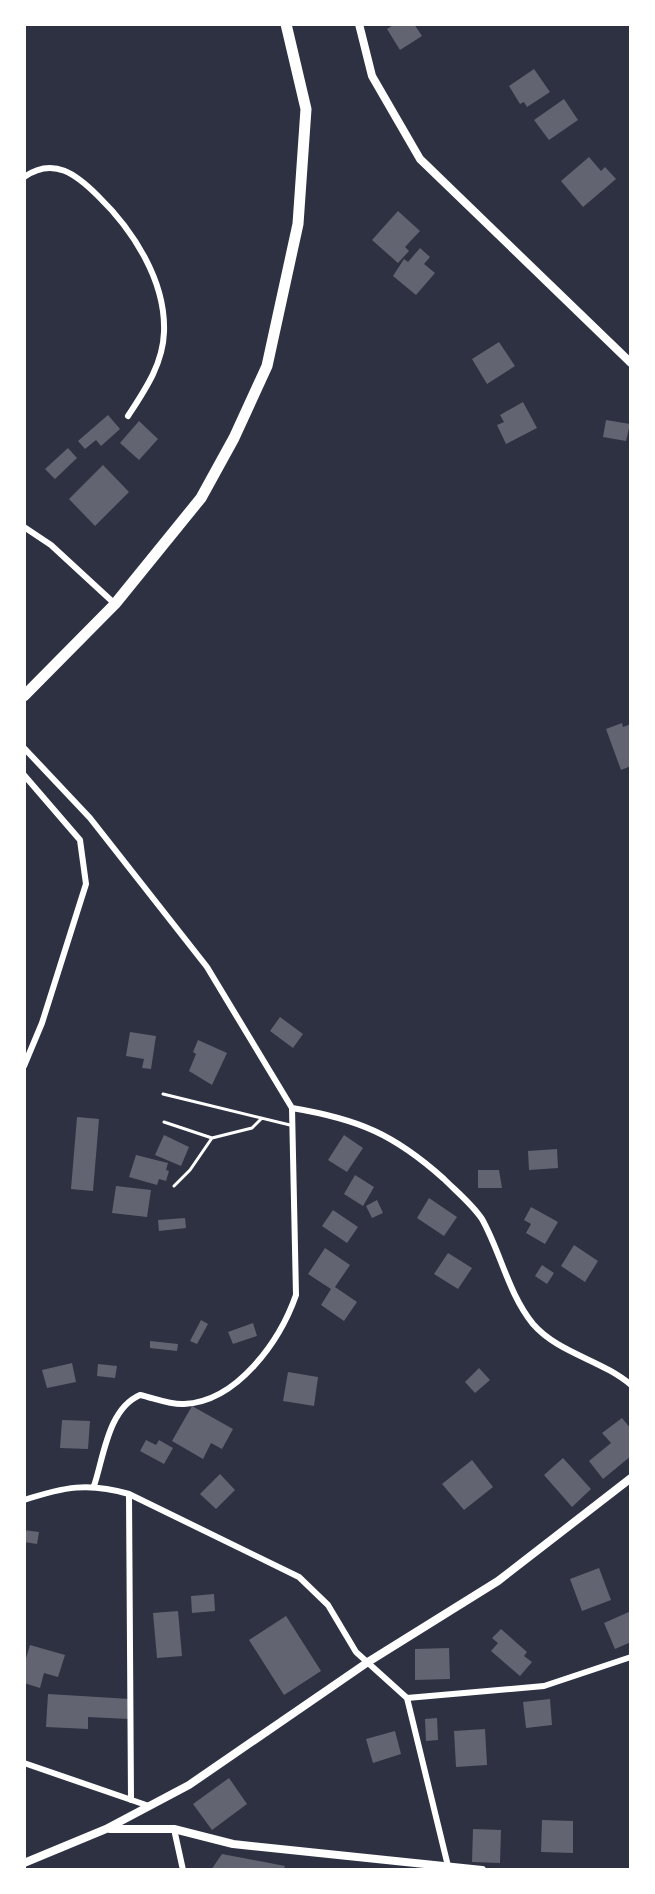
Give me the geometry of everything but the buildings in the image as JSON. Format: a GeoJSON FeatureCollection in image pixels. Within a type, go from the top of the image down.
{"type":"FeatureCollection","features":[{"type":"Feature","properties":{"kind":"highway"},"geometry":{"type":"LineString","coordinates":[[24,696],[115,604],[201,498],[234,438],[267,366],[298,224],[306,109],[286,24]]}},
{"type":"Feature","properties":{"kind":"street"},"geometry":{"type":"LineString","coordinates":[[359,24],[372,76],[420,159],[631,363]]}},
{"type":"Feature","properties":{"kind":"street"},"geometry":{"type":"LineString","coordinates":[[24,177],[42,168],[56,167],[82,179],[126,225],[145,258],[163,314],[164,334],[152,379],[128,416]]}},
{"type":"Feature","properties":{"kind":"street"},"geometry":{"type":"LineString","coordinates":[[24,527],[51,545],[115,604]]}},
{"type":"Feature","properties":{"kind":"street"},"geometry":{"type":"LineString","coordinates":[[24,748],[90,818],[207,967],[292,1108],[296,1295],[289,1316],[263,1356],[216,1397],[180,1405],[140,1395],[128,1402],[114,1423],[94,1486]]}},
{"type":"Feature","properties":{"kind":"street"},"geometry":{"type":"LineString","coordinates":[[24,775],[80,840],[86,884],[42,1023],[24,1066]]}},
{"type":"Feature","properties":{"kind":"street"},"geometry":{"type":"LineString","coordinates":[[292,1108],[336,1115],[362,1124],[426,1163],[469,1202],[482,1220],[510,1284],[534,1325],[553,1341],[604,1366],[631,1385]]}},
{"type":"Feature","properties":{"kind":"street"},"geometry":{"type":"LineString","coordinates":[[24,1863],[106,1829],[189,1785],[368,1662],[498,1581],[631,1478]]}},
{"type":"Feature","properties":{"kind":"street"},"geometry":{"type":"LineString","coordinates":[[24,1500],[65,1487],[94,1486],[129,1494],[299,1577],[328,1605],[356,1652],[407,1698],[448,1866]]}},
{"type":"Feature","properties":{"kind":"street"},"geometry":{"type":"LineString","coordinates":[[129,1494],[131,1800]]}},
{"type":"Feature","properties":{"kind":"street"},"geometry":{"type":"LineString","coordinates":[[407,1698],[544,1686],[631,1657]]}},
{"type":"Feature","properties":{"kind":"street"},"geometry":{"type":"LineString","coordinates":[[24,1763],[149,1806]]}},
{"type":"Feature","properties":{"kind":"street"},"geometry":{"type":"LineString","coordinates":[[106,1829],[174,1829],[233,1844],[482,1870]]}},
{"type":"Feature","properties":{"kind":"street"},"geometry":{"type":"LineString","coordinates":[[174,1829],[183,1870]]}},
{"type":"Feature","properties":{"kind":"lane"},"geometry":{"type":"LineString","coordinates":[[163,1094],[290,1125]]}},
{"type":"Feature","properties":{"kind":"lane"},"geometry":{"type":"LineString","coordinates":[[164,1122],[212,1138],[252,1128],[262,1118]]}},
{"type":"Feature","properties":{"kind":"lane"},"geometry":{"type":"LineString","coordinates":[[174,1186],[212,1138]]}}]}
